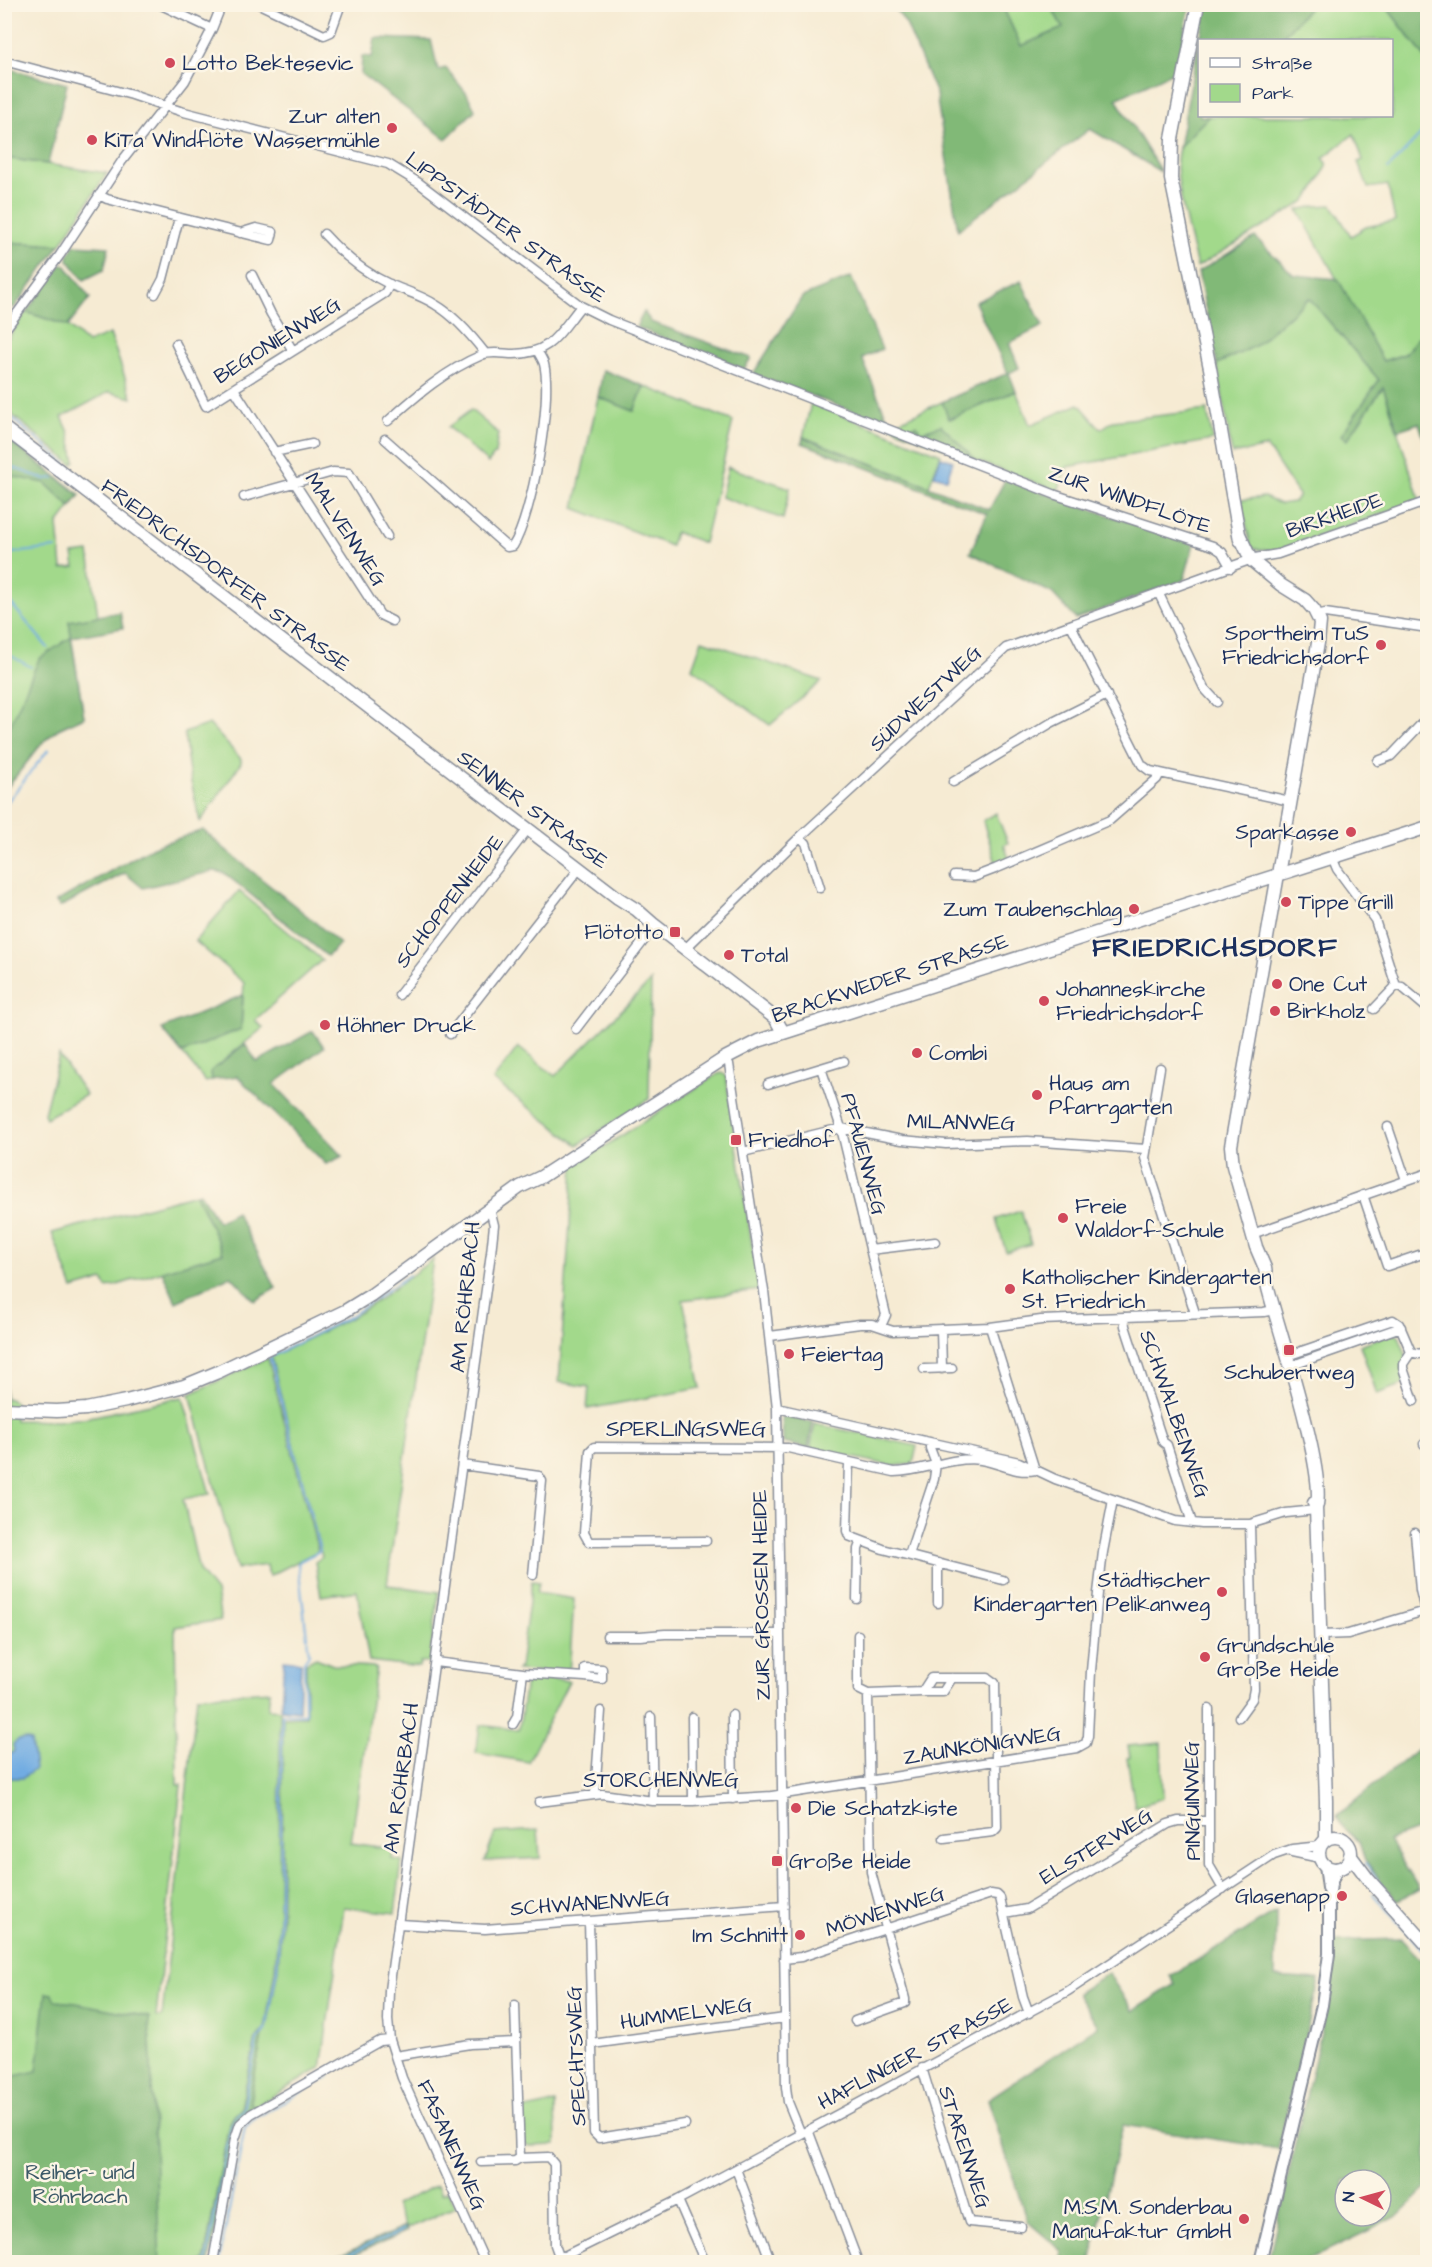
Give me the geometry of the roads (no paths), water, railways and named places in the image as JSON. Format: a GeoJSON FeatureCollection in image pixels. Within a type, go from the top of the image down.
{"type":"FeatureCollection","features":[{"type":"Feature","properties":{"kind":"main road"},"geometry":{"type":"LineString","coordinates":[[1198,4],[1170,157],[1175,201],[1210,368],[1239,534],[1248,561],[1305,600],[1320,622],[1231,1146],[1233,1166],[1256,1247],[1265,1268],[1268,1288],[1312,1446],[1315,1473],[1312,1482],[1316,1509],[1326,1801],[1333,1854],[1368,1879],[1428,1946]]}},
{"type":"Feature","properties":{"kind":"main road","name":"FRIEDRICHSDORFER STRASSE"},"geometry":{"type":"LineString","coordinates":[[4,428],[425,751]]}},
{"type":"Feature","properties":{"kind":"main road","name":"SENNER STRASSE"},"geometry":{"type":"LineString","coordinates":[[425,751],[579,869],[638,910],[654,925],[775,1018],[783,1032]]}},
{"type":"Feature","properties":{"kind":"main road","name":"BRACKWEDER STRASSE"},"geometry":{"type":"LineString","coordinates":[[10,1409],[57,1411],[86,1409],[184,1386],[345,1311],[494,1206],[521,1194],[541,1177],[725,1058],[753,1043],[1428,826]]}},
{"type":"Feature","properties":{"kind":"street"},"geometry":{"type":"LineString","coordinates":[[159,4],[213,29]]}},
{"type":"Feature","properties":{"kind":"street"},"geometry":{"type":"LineString","coordinates":[[4,331],[60,255],[122,161],[185,81],[213,29],[222,4]]}},
{"type":"Feature","properties":{"kind":"street"},"geometry":{"type":"LineString","coordinates":[[259,4],[324,35],[331,32],[341,4]]}},
{"type":"Feature","properties":{"kind":"street","name":"LIPPSTÄDTER STRASSE"},"geometry":{"type":"LineString","coordinates":[[4,61],[370,159],[395,168],[419,183],[580,306],[609,320],[1007,476]]}},
{"type":"Feature","properties":{"kind":"street"},"geometry":{"type":"LineString","coordinates":[[99,195],[179,218],[240,232]]}},
{"type":"Feature","properties":{"kind":"street"},"geometry":{"type":"LineString","coordinates":[[155,294],[166,270],[179,218]]}},
{"type":"Feature","properties":{"kind":"street"},"geometry":{"type":"LineString","coordinates":[[324,234],[356,265],[438,306],[450,315],[485,353]]}},
{"type":"Feature","properties":{"kind":"street"},"geometry":{"type":"LineString","coordinates":[[252,275],[293,351]]}},
{"type":"Feature","properties":{"kind":"street","name":"BEGONIENWEG"},"geometry":{"type":"LineString","coordinates":[[176,344],[206,406],[385,293],[390,284]]}},
{"type":"Feature","properties":{"kind":"street"},"geometry":{"type":"LineString","coordinates":[[388,421],[432,383],[485,353],[538,352],[551,342],[580,306]]}},
{"type":"Feature","properties":{"kind":"street"},"geometry":{"type":"LineString","coordinates":[[384,439],[507,547],[513,546],[517,541],[539,462],[546,380],[544,363],[538,352]]}},
{"type":"Feature","properties":{"kind":"street","name":"MALVENWEG"},"geometry":{"type":"LineString","coordinates":[[234,389],[380,615],[392,621]]}},
{"type":"Feature","properties":{"kind":"street","name":"MALVENWEG"},"geometry":{"type":"LineString","coordinates":[[274,452],[312,444]]}},
{"type":"Feature","properties":{"kind":"street"},"geometry":{"type":"LineString","coordinates":[[244,497],[333,472],[349,473],[387,536]]}},
{"type":"Feature","properties":{"kind":"street","name":"ZUR WINDFLÖTE"},"geometry":{"type":"LineString","coordinates":[[1007,476],[1056,495],[1213,546],[1222,552],[1231,568]]}},
{"type":"Feature","properties":{"kind":"street","name":"BIRKHEIDE"},"geometry":{"type":"LineString","coordinates":[[1248,561],[1278,554],[1428,501]]}},
{"type":"Feature","properties":{"kind":"street","name":"SÜDWESTWEG"},"geometry":{"type":"LineString","coordinates":[[685,949],[800,837],[999,654],[1016,644],[1248,561]]}},
{"type":"Feature","properties":{"kind":"street"},"geometry":{"type":"LineString","coordinates":[[1159,594],[1204,688],[1217,702]]}},
{"type":"Feature","properties":{"kind":"street"},"geometry":{"type":"LineString","coordinates":[[1317,615],[1325,613],[1426,628],[1428,618]]}},
{"type":"Feature","properties":{"kind":"street"},"geometry":{"type":"LineString","coordinates":[[1071,625],[1142,765],[1150,771],[1290,801]]}},
{"type":"Feature","properties":{"kind":"street"},"geometry":{"type":"LineString","coordinates":[[953,782],[1051,723],[1107,695]]}},
{"type":"Feature","properties":{"kind":"street"},"geometry":{"type":"LineString","coordinates":[[1378,761],[1391,756],[1428,717]]}},
{"type":"Feature","properties":{"kind":"street"},"geometry":{"type":"LineString","coordinates":[[954,876],[974,877],[995,870],[1110,820],[1157,779],[1160,773]]}},
{"type":"Feature","properties":{"kind":"street","name":"SCHOPPENHEIDE"},"geometry":{"type":"LineString","coordinates":[[399,995],[528,830]]}},
{"type":"Feature","properties":{"kind":"street"},"geometry":{"type":"LineString","coordinates":[[800,837],[806,843],[820,888]]}},
{"type":"Feature","properties":{"kind":"street"},"geometry":{"type":"LineString","coordinates":[[1332,857],[1337,869],[1375,920],[1396,986]]}},
{"type":"Feature","properties":{"kind":"street"},"geometry":{"type":"LineString","coordinates":[[450,1034],[579,869]]}},
{"type":"Feature","properties":{"kind":"street"},"geometry":{"type":"LineString","coordinates":[[576,1029],[654,925]]}},
{"type":"Feature","properties":{"kind":"street"},"geometry":{"type":"LineString","coordinates":[[1396,986],[1402,987],[1428,1008]]}},
{"type":"Feature","properties":{"kind":"street"},"geometry":{"type":"LineString","coordinates":[[1374,1009],[1396,986]]}},
{"type":"Feature","properties":{"kind":"street","name":"ZUR GROSSEN HEIDE"},"geometry":{"type":"LineString","coordinates":[[725,1058],[729,1064],[743,1152],[770,1336],[777,1408],[788,2102],[805,2132],[858,2262]]}},
{"type":"Feature","properties":{"kind":"street"},"geometry":{"type":"LineString","coordinates":[[768,1084],[844,1061]]}},
{"type":"Feature","properties":{"kind":"street","name":"PFAUENWEG"},"geometry":{"type":"LineString","coordinates":[[821,1068],[841,1128],[886,1315],[881,1326]]}},
{"type":"Feature","properties":{"kind":"street"},"geometry":{"type":"LineString","coordinates":[[1160,1068],[1145,1158],[1195,1314]]}},
{"type":"Feature","properties":{"kind":"street"},"geometry":{"type":"LineString","coordinates":[[1388,1127],[1406,1180]]}},
{"type":"Feature","properties":{"kind":"street","name":"MILANWEG"},"geometry":{"type":"LineString","coordinates":[[743,1152],[841,1128],[902,1140],[946,1144],[1028,1141],[1146,1149]]}},
{"type":"Feature","properties":{"kind":"street"},"geometry":{"type":"LineString","coordinates":[[1252,1234],[1298,1220],[1305,1214],[1428,1173]]}},
{"type":"Feature","properties":{"kind":"street"},"geometry":{"type":"LineString","coordinates":[[1363,1196],[1386,1266],[1428,1252]]}},
{"type":"Feature","properties":{"kind":"street","name":"AM RÖHRBACH"},"geometry":{"type":"LineString","coordinates":[[390,2040],[389,1990],[462,1465],[494,1226],[494,1206]]}},
{"type":"Feature","properties":{"kind":"street"},"geometry":{"type":"LineString","coordinates":[[870,1250],[935,1242]]}},
{"type":"Feature","properties":{"kind":"street"},"geometry":{"type":"LineString","coordinates":[[770,1336],[860,1324],[881,1326],[893,1331],[990,1327],[1041,1320],[1274,1310]]}},
{"type":"Feature","properties":{"kind":"street","name":"SCHWALBENWEG"},"geometry":{"type":"LineString","coordinates":[[1124,1317],[1159,1432],[1163,1442],[1167,1445],[1192,1523]]}},
{"type":"Feature","properties":{"kind":"street"},"geometry":{"type":"LineString","coordinates":[[1288,1361],[1391,1320],[1397,1321],[1411,1352]]}},
{"type":"Feature","properties":{"kind":"street"},"geometry":{"type":"LineString","coordinates":[[990,1327],[1035,1470]]}},
{"type":"Feature","properties":{"kind":"street"},"geometry":{"type":"LineString","coordinates":[[941,1329],[942,1368]]}},
{"type":"Feature","properties":{"kind":"street"},"geometry":{"type":"LineString","coordinates":[[1411,1352],[1419,1354],[1428,1351]]}},
{"type":"Feature","properties":{"kind":"street"},"geometry":{"type":"LineString","coordinates":[[1411,1352],[1403,1368],[1414,1401]]}},
{"type":"Feature","properties":{"kind":"street"},"geometry":{"type":"LineString","coordinates":[[924,1369],[952,1368]]}},
{"type":"Feature","properties":{"kind":"street"},"geometry":{"type":"LineString","coordinates":[[777,1408],[1019,1462],[1113,1500],[1165,1518],[1192,1523],[1251,1524],[1286,1513],[1316,1509]]}},
{"type":"Feature","properties":{"kind":"street"},"geometry":{"type":"LineString","coordinates":[[909,1555],[934,1479],[936,1464],[930,1442]]}},
{"type":"Feature","properties":{"kind":"street","name":"SPERLINGSWEG"},"geometry":{"type":"LineString","coordinates":[[706,1541],[589,1542],[584,1533],[590,1451],[594,1447],[777,1447]]}},
{"type":"Feature","properties":{"kind":"street"},"geometry":{"type":"LineString","coordinates":[[777,1447],[894,1472],[971,1460],[994,1463],[1022,1472],[1035,1470]]}},
{"type":"Feature","properties":{"kind":"street"},"geometry":{"type":"LineString","coordinates":[[849,1462],[847,1531],[849,1536],[1003,1580]]}},
{"type":"Feature","properties":{"kind":"street"},"geometry":{"type":"LineString","coordinates":[[462,1465],[539,1476],[542,1481],[533,1575]]}},
{"type":"Feature","properties":{"kind":"street","name":"ZAUNKÖNIGWEG"},"geometry":{"type":"LineString","coordinates":[[782,1794],[1077,1748],[1086,1743],[1103,1552],[1113,1500]]}},
{"type":"Feature","properties":{"kind":"street"},"geometry":{"type":"LineString","coordinates":[[1239,1717],[1252,1699],[1254,1689],[1251,1524]]}},
{"type":"Feature","properties":{"kind":"street"},"geometry":{"type":"LineString","coordinates":[[1321,1635],[1348,1634],[1426,1611],[1420,1590],[1415,1533]]}},
{"type":"Feature","properties":{"kind":"street"},"geometry":{"type":"LineString","coordinates":[[857,1599],[858,1549],[861,1541]]}},
{"type":"Feature","properties":{"kind":"street"},"geometry":{"type":"LineString","coordinates":[[938,1563],[938,1603]]}},
{"type":"Feature","properties":{"kind":"street"},"geometry":{"type":"LineString","coordinates":[[607,1636],[779,1634]]}},
{"type":"Feature","properties":{"kind":"street"},"geometry":{"type":"LineString","coordinates":[[858,1635],[858,1689],[868,1694],[943,1692],[952,1678]]}},
{"type":"Feature","properties":{"kind":"street"},"geometry":{"type":"LineString","coordinates":[[435,1662],[523,1673],[585,1677]]}},
{"type":"Feature","properties":{"kind":"street"},"geometry":{"type":"LineString","coordinates":[[513,1724],[517,1717],[523,1673]]}},
{"type":"Feature","properties":{"kind":"street"},"geometry":{"type":"LineString","coordinates":[[922,1692],[931,1678],[988,1678],[993,1680],[997,1828],[993,1832],[944,1838]]}},
{"type":"Feature","properties":{"kind":"street"},"geometry":{"type":"LineString","coordinates":[[855,2021],[905,2003],[871,1872],[868,1694]]}},
{"type":"Feature","properties":{"kind":"street","name":"PINGUINWEG"},"geometry":{"type":"LineString","coordinates":[[1209,1709],[1209,1865],[1223,1889]]}},
{"type":"Feature","properties":{"kind":"street"},"geometry":{"type":"LineString","coordinates":[[595,1794],[601,1711]]}},
{"type":"Feature","properties":{"kind":"street"},"geometry":{"type":"LineString","coordinates":[[732,1714],[734,1799]]}},
{"type":"Feature","properties":{"kind":"street"},"geometry":{"type":"LineString","coordinates":[[651,1717],[653,1801]]}},
{"type":"Feature","properties":{"kind":"street"},"geometry":{"type":"LineString","coordinates":[[692,1717],[693,1801]]}},
{"type":"Feature","properties":{"kind":"street","name":"STORCHENWEG"},"geometry":{"type":"LineString","coordinates":[[540,1802],[595,1794],[653,1801],[693,1801],[782,1794]]}},
{"type":"Feature","properties":{"kind":"street","name":"ELSTERWEG"},"geometry":{"type":"LineString","coordinates":[[1004,1913],[1027,1909],[1168,1824],[1178,1821],[1209,1821]]}},
{"type":"Feature","properties":{"kind":"street","name":"HAFLINGER STRASSE"},"geometry":{"type":"LineString","coordinates":[[556,2260],[678,2200],[1029,2013],[1068,1991],[1274,1855],[1282,1852],[1333,1854]]}},
{"type":"Feature","properties":{"kind":"street"},"geometry":{"type":"LineString","coordinates":[[1260,2262],[1324,1997],[1329,1954],[1329,1900],[1333,1854]]}},
{"type":"Feature","properties":{"kind":"street","name":"MÖWENWEG"},"geometry":{"type":"LineString","coordinates":[[784,1959],[801,1958],[991,1894],[1000,1898],[1004,1913]]}},
{"type":"Feature","properties":{"kind":"street","name":"SCHWANENWEG"},"geometry":{"type":"LineString","coordinates":[[399,1924],[476,1929],[784,1906]]}},
{"type":"Feature","properties":{"kind":"street"},"geometry":{"type":"LineString","coordinates":[[1004,1913],[1023,1997],[1029,2013]]}},
{"type":"Feature","properties":{"kind":"street","name":"SPECHTSWEG"},"geometry":{"type":"LineString","coordinates":[[589,1921],[594,2133],[599,2138],[685,2124]]}},
{"type":"Feature","properties":{"kind":"street"},"geometry":{"type":"LineString","coordinates":[[515,2005],[520,2158]]}},
{"type":"Feature","properties":{"kind":"street","name":"HUMMELWEG"},"geometry":{"type":"LineString","coordinates":[[592,2044],[785,2018]]}},
{"type":"Feature","properties":{"kind":"street"},"geometry":{"type":"LineString","coordinates":[[213,2262],[235,2139],[240,2124],[251,2114],[380,2041],[390,2040]]}},
{"type":"Feature","properties":{"kind":"street","name":"FASANENWEG"},"geometry":{"type":"LineString","coordinates":[[390,2040],[402,2078],[485,2262]]}},
{"type":"Feature","properties":{"kind":"street"},"geometry":{"type":"LineString","coordinates":[[395,2056],[402,2053],[470,2044],[516,2042]]}},
{"type":"Feature","properties":{"kind":"street","name":"STARENWEG"},"geometry":{"type":"LineString","coordinates":[[922,2068],[969,2222],[1021,2226]]}},
{"type":"Feature","properties":{"kind":"street"},"geometry":{"type":"LineString","coordinates":[[481,2162],[548,2157],[554,2164],[556,2260]]}},
{"type":"Feature","properties":{"kind":"street"},"geometry":{"type":"LineString","coordinates":[[736,2169],[771,2262]]}},
{"type":"Feature","properties":{"kind":"street"},"geometry":{"type":"LineString","coordinates":[[678,2200],[705,2262]]}},
{"type":"Feature","properties":{"kind":"water"},"geometry":{"type":"Polygon","coordinates":[[[941,457],[953,461],[947,479],[934,475],[941,457]]]}},
{"type":"Feature","properties":{"kind":"water"},"geometry":{"type":"Polygon","coordinates":[[[284,1660],[301,1662],[299,1711],[281,1707],[284,1660]]]}},
{"type":"Feature","properties":{"kind":"water"},"geometry":{"type":"Polygon","coordinates":[[[25,1739],[31,1741],[35,1769],[23,1778],[5,1778],[5,1753],[11,1754],[14,1751],[13,1744],[25,1739]]]}},
{"type":"Feature","properties":{"kind":"waterway"},"geometry":{"type":"LineString","coordinates":[[1388,169],[1428,127]]}},
{"type":"Feature","properties":{"kind":"waterway"},"geometry":{"type":"LineString","coordinates":[[4,412],[65,463]]}},
{"type":"Feature","properties":{"kind":"waterway"},"geometry":{"type":"LineString","coordinates":[[4,471],[11,467],[45,479],[54,478]]}},
{"type":"Feature","properties":{"kind":"waterway"},"geometry":{"type":"LineString","coordinates":[[4,554],[56,548]]}},
{"type":"Feature","properties":{"kind":"waterway"},"geometry":{"type":"LineString","coordinates":[[4,595],[48,648]]}},
{"type":"Feature","properties":{"kind":"waterway"},"geometry":{"type":"LineString","coordinates":[[4,652],[31,667]]}},
{"type":"Feature","properties":{"kind":"waterway"},"geometry":{"type":"LineString","coordinates":[[4,806],[48,750]]}},
{"type":"Feature","properties":{"kind":"waterway"},"geometry":{"type":"LineString","coordinates":[[455,1242],[477,1226]]}},
{"type":"Feature","properties":{"kind":"waterway"},"geometry":{"type":"LineString","coordinates":[[206,2262],[231,2126],[236,2116],[243,2110],[257,2040],[266,2029],[277,1969],[280,1916],[282,1714],[305,1714],[304,1662],[309,1654],[298,1564],[320,1551],[270,1357],[349,1317],[409,1275]]}},
{"type":"Feature","properties":{"kind":"waterway"},"geometry":{"type":"LineString","coordinates":[[1365,1864],[1382,1886]]}},
{"type":"Feature","properties":{"kind":"waterway"},"geometry":{"type":"LineString","coordinates":[[1373,1894],[1428,1956]]}},
{"type":"Feature","properties":{"kind":"waterway"},"geometry":{"type":"LineString","coordinates":[[219,2262],[245,2127],[255,2118],[330,2076]]}},
{"type":"Feature","properties":{"kind":"waterway"},"geometry":{"type":"LineString","coordinates":[[331,2262],[404,2230]]}},
{"type":"Feature","properties":{"kind":"waterway"},"geometry":{"type":"LineString","coordinates":[[5,2260],[18,2262]]}},
{"type":"Feature","properties":{"kind":"place","name":"Lotto Bektesevic"},"geometry":{"type":"Point","coordinates":[170,63]}},
{"type":"Feature","properties":{"kind":"place","name":"Zur alten Wassermühle"},"geometry":{"type":"Point","coordinates":[392,128]}},
{"type":"Feature","properties":{"kind":"place","name":"KiTa Windflöte"},"geometry":{"type":"Point","coordinates":[92,140]}},
{"type":"Feature","properties":{"kind":"place","name":"Sportheim TuS Friedrichsdorf"},"geometry":{"type":"Point","coordinates":[1381,645]}},
{"type":"Feature","properties":{"kind":"place","name":"Sparkasse"},"geometry":{"type":"Point","coordinates":[1351,832]}},
{"type":"Feature","properties":{"kind":"place","name":"Tippe Grill"},"geometry":{"type":"Point","coordinates":[1286,902]}},
{"type":"Feature","properties":{"kind":"place","name":"Zum Taubenschlag"},"geometry":{"type":"Point","coordinates":[1134,909]}},
{"type":"Feature","properties":{"kind":"place","name":"Flötotto"},"geometry":{"type":"Point","coordinates":[675,932]}},
{"type":"Feature","properties":{"kind":"place","name":"Total"},"geometry":{"type":"Point","coordinates":[729,955]}},
{"type":"Feature","properties":{"kind":"place","name":"One Cut"},"geometry":{"type":"Point","coordinates":[1277,984]}},
{"type":"Feature","properties":{"kind":"place","name":"Johanneskirche Friedrichsdorf"},"geometry":{"type":"Point","coordinates":[1044,1001]}},
{"type":"Feature","properties":{"kind":"place","name":"Birkholz"},"geometry":{"type":"Point","coordinates":[1275,1011]}},
{"type":"Feature","properties":{"kind":"place","name":"Höhner Druck"},"geometry":{"type":"Point","coordinates":[325,1025]}},
{"type":"Feature","properties":{"kind":"place","name":"Combi"},"geometry":{"type":"Point","coordinates":[917,1053]}},
{"type":"Feature","properties":{"kind":"place","name":"Haus am Pfarrgarten"},"geometry":{"type":"Point","coordinates":[1037,1095]}},
{"type":"Feature","properties":{"kind":"place","name":"Friedhof"},"geometry":{"type":"Point","coordinates":[736,1140]}},
{"type":"Feature","properties":{"kind":"place","name":"Freie Waldorf-Schule"},"geometry":{"type":"Point","coordinates":[1063,1218]}},
{"type":"Feature","properties":{"kind":"place","name":"Katholischer Kindergarten St. Friedrich"},"geometry":{"type":"Point","coordinates":[1010,1289]}},
{"type":"Feature","properties":{"kind":"place","name":"Schubertweg"},"geometry":{"type":"Point","coordinates":[1289,1350]}},
{"type":"Feature","properties":{"kind":"place","name":"Feiertag"},"geometry":{"type":"Point","coordinates":[789,1354]}},
{"type":"Feature","properties":{"kind":"place","name":"Städtischer Kindergarten Pelikanweg"},"geometry":{"type":"Point","coordinates":[1222,1592]}},
{"type":"Feature","properties":{"kind":"place","name":"Grundschule Große Heide"},"geometry":{"type":"Point","coordinates":[1205,1657]}},
{"type":"Feature","properties":{"kind":"place","name":"Die Schatzkiste"},"geometry":{"type":"Point","coordinates":[796,1808]}},
{"type":"Feature","properties":{"kind":"place","name":"Große Heide"},"geometry":{"type":"Point","coordinates":[777,1861]}},
{"type":"Feature","properties":{"kind":"place","name":"Glasenapp"},"geometry":{"type":"Point","coordinates":[1342,1896]}},
{"type":"Feature","properties":{"kind":"place","name":"Im Schnitt"},"geometry":{"type":"Point","coordinates":[800,1935]}},
{"type":"Feature","properties":{"kind":"place","name":"M.S.M. Sonderbau Manufaktur GmbH"},"geometry":{"type":"Point","coordinates":[1244,2219]}},
{"type":"Feature","properties":{"kind":"district","name":"FRIEDRICHSDORF"},"geometry":{"type":"Point","coordinates":[1215,947]}},
{"type":"Feature","properties":{"kind":"park label","name":"Reiher- und Röhrbach"},"geometry":{"type":"Point","coordinates":[80,2184]}}]}
